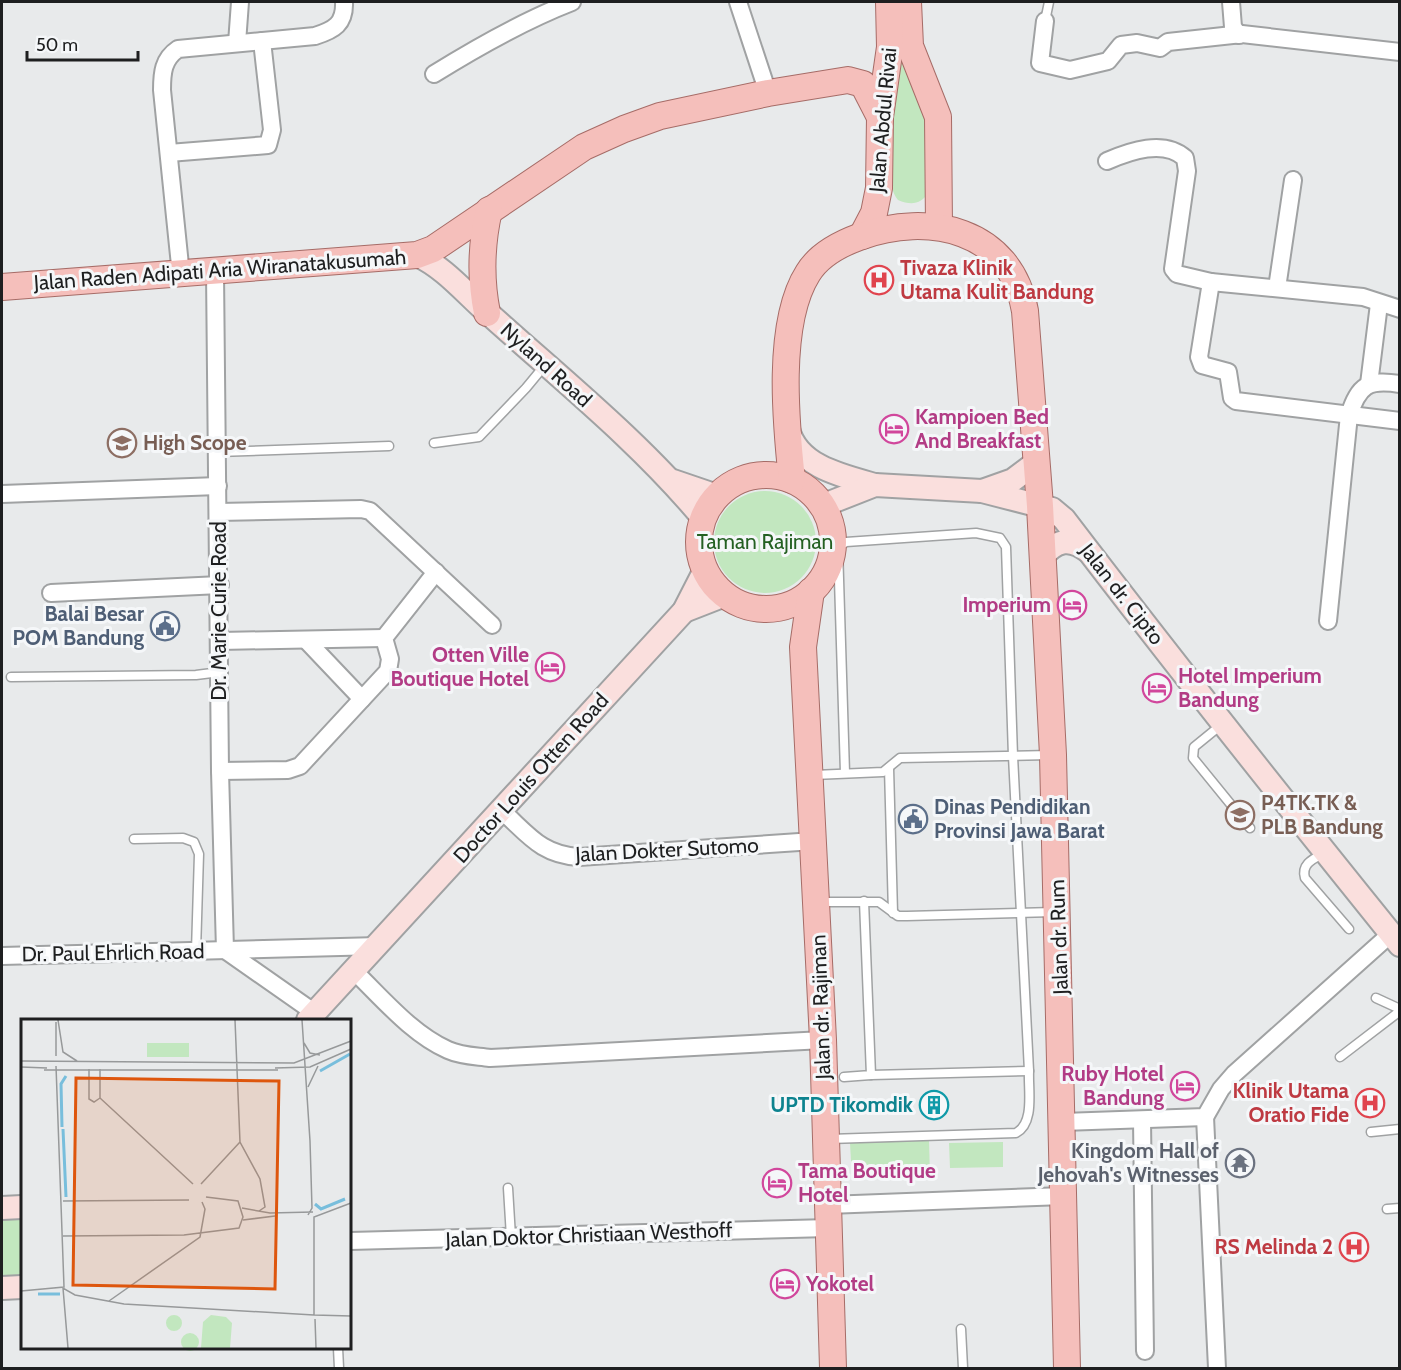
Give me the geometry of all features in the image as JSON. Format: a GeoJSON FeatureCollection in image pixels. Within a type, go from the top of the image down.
{"type":"FeatureCollection","features":[{"type":"Feature","properties":{"kind":"main road","name":"Jalan Abdul Rivai"},"geometry":{"type":"LineString","coordinates":[[862,236],[874,213],[879,188],[880,117],[890,64],[888,2]]}},
{"type":"Feature","properties":{"kind":"main road","name":"Jalan Abdul Rivai"},"geometry":{"type":"LineString","coordinates":[[908,2],[910,46],[938,117],[939,215]]}},
{"type":"Feature","properties":{"kind":"main road","name":"Jalan Raden Adipati Aria Wiranatakusumah"},"geometry":{"type":"LineString","coordinates":[[2,287],[182,275],[417,255],[433,249],[584,147],[660,116],[768,93],[848,80],[863,84],[880,117]]}},
{"type":"Feature","properties":{"kind":"main road"},"geometry":{"type":"LineString","coordinates":[[879,188],[884,201],[892,210],[904,216],[939,215],[962,233],[989,248],[1005,264],[1017,282],[1025,311],[1040,506]]}},
{"type":"Feature","properties":{"kind":"main road"},"geometry":{"type":"LineString","coordinates":[[487,313],[482,289],[482,260],[483,235],[489,210]]}},
{"type":"Feature","properties":{"kind":"main road"},"geometry":{"type":"LineString","coordinates":[[792,480],[784,409],[787,352],[802,284],[822,257],[862,236],[939,215]]}},
{"type":"Feature","properties":{"kind":"main road","name":"Nyland Road"},"geometry":{"type":"LineString","coordinates":[[417,255],[453,280],[487,313],[546,363],[672,480],[703,518]]}},
{"type":"Feature","properties":{"kind":"main road"},"geometry":{"type":"LineString","coordinates":[[784,409],[789,432],[802,454],[839,475],[875,485],[982,491],[1013,480],[1037,462]]}},
{"type":"Feature","properties":{"kind":"main road"},"geometry":{"type":"LineString","coordinates":[[757,475],[775,475],[792,480],[807,489],[824,505],[832,534],[832,552],[827,570],[811,591],[786,606],[754,608],[725,595],[705,570],[699,545],[703,518],[717,496],[731,484],[757,475]]}},
{"type":"Feature","properties":{"kind":"main road","name":"Nyland Road"},"geometry":{"type":"LineString","coordinates":[[672,480],[717,496]]}},
{"type":"Feature","properties":{"kind":"main road"},"geometry":{"type":"LineString","coordinates":[[824,505],[875,485]]}},
{"type":"Feature","properties":{"kind":"main road","name":"Jalan dr. Cipto"},"geometry":{"type":"LineString","coordinates":[[982,491],[1052,509],[1064,519],[1222,724],[1397,938]]}},
{"type":"Feature","properties":{"kind":"main road","name":"Jalan dr. Rum"},"geometry":{"type":"LineString","coordinates":[[1040,506],[1053,755],[1058,912],[1067,1368]]}},
{"type":"Feature","properties":{"kind":"main road"},"geometry":{"type":"LineString","coordinates":[[1042,557],[1051,546],[1064,541],[1077,543],[1088,551]]}},
{"type":"Feature","properties":{"kind":"main road","name":"Doctor Louis Otten Road"},"geometry":{"type":"LineString","coordinates":[[312,1017],[684,611],[705,570]]}},
{"type":"Feature","properties":{"kind":"main road","name":"Jalan dr. Rajiman"},"geometry":{"type":"LineString","coordinates":[[811,591],[803,647],[823,1040],[833,1368]]}},
{"type":"Feature","properties":{"kind":"main road","name":"Doctor Louis Otten Road"},"geometry":{"type":"LineString","coordinates":[[684,611],[725,595]]}},
{"type":"Feature","properties":{"kind":"main road","name":"Jalan dr. Rajiman"},"geometry":{"type":"LineString","coordinates":[[786,606],[803,647]]}},
{"type":"Feature","properties":{"kind":"main road"},"geometry":{"type":"LineString","coordinates":[[2,1208],[21,1207]]}},
{"type":"Feature","properties":{"kind":"main road"},"geometry":{"type":"LineString","coordinates":[[2,1288],[21,1287]]}},
{"type":"Feature","properties":{"kind":"street"},"geometry":{"type":"LineString","coordinates":[[237,43],[240,2]]}},
{"type":"Feature","properties":{"kind":"street"},"geometry":{"type":"LineString","coordinates":[[182,275],[162,76],[170,55],[178,49],[315,36],[333,31],[341,21],[344,2]]}},
{"type":"Feature","properties":{"kind":"street"},"geometry":{"type":"LineString","coordinates":[[434,74],[485,42],[531,18],[572,2]]}},
{"type":"Feature","properties":{"kind":"street"},"geometry":{"type":"LineString","coordinates":[[738,2],[768,93]]}},
{"type":"Feature","properties":{"kind":"street"},"geometry":{"type":"LineString","coordinates":[[1231,2],[1235,28]]}},
{"type":"Feature","properties":{"kind":"street"},"geometry":{"type":"LineString","coordinates":[[1045,21],[1040,63],[1070,70],[1108,61],[1121,45],[1137,43],[1160,48],[1168,42],[1235,28],[1395,52]]}},
{"type":"Feature","properties":{"kind":"street"},"geometry":{"type":"LineString","coordinates":[[169,153],[268,145],[272,130],[262,41]]}},
{"type":"Feature","properties":{"kind":"street"},"geometry":{"type":"LineString","coordinates":[[1107,161],[1132,150],[1144,149],[1164,149],[1181,154],[1185,158],[1187,171],[1173,269],[1177,274],[1211,282],[1363,297],[1400,309]]}},
{"type":"Feature","properties":{"kind":"street"},"geometry":{"type":"LineString","coordinates":[[1277,288],[1293,180]]}},
{"type":"Feature","properties":{"kind":"street","name":"Dr. Marie Curie Road"},"geometry":{"type":"LineString","coordinates":[[215,272],[220,585],[220,771],[225,950]]}},
{"type":"Feature","properties":{"kind":"street"},"geometry":{"type":"LineString","coordinates":[[1211,282],[1199,362],[1228,372],[1234,400],[1400,422]]}},
{"type":"Feature","properties":{"kind":"street"},"geometry":{"type":"LineString","coordinates":[[1369,384],[1379,304]]}},
{"type":"Feature","properties":{"kind":"street"},"geometry":{"type":"LineString","coordinates":[[1328,621],[1349,415],[1356,396],[1369,384],[1382,381],[1400,384]]}},
{"type":"Feature","properties":{"kind":"street"},"geometry":{"type":"LineString","coordinates":[[2,494],[218,486]]}},
{"type":"Feature","properties":{"kind":"street"},"geometry":{"type":"LineString","coordinates":[[218,512],[361,508],[370,511],[492,625]]}},
{"type":"Feature","properties":{"kind":"street"},"geometry":{"type":"LineString","coordinates":[[384,638],[436,572]]}},
{"type":"Feature","properties":{"kind":"street"},"geometry":{"type":"LineString","coordinates":[[51,593],[220,585]]}},
{"type":"Feature","properties":{"kind":"street"},"geometry":{"type":"LineString","coordinates":[[220,641],[384,638]]}},
{"type":"Feature","properties":{"kind":"street"},"geometry":{"type":"LineString","coordinates":[[220,771],[295,769],[388,671],[390,659],[384,638]]}},
{"type":"Feature","properties":{"kind":"street"},"geometry":{"type":"LineString","coordinates":[[306,640],[362,699]]}},
{"type":"Feature","properties":{"kind":"street","name":"Jalan Dokter Sutomo"},"geometry":{"type":"LineString","coordinates":[[501,810],[546,850],[558,856],[579,857],[814,841]]}},
{"type":"Feature","properties":{"kind":"street"},"geometry":{"type":"LineString","coordinates":[[1217,1368],[1205,1117],[1221,1089],[1234,1074],[1397,938]]}},
{"type":"Feature","properties":{"kind":"street","name":"Dr. Paul Ehrlich Road"},"geometry":{"type":"LineString","coordinates":[[2,956],[379,946]]}},
{"type":"Feature","properties":{"kind":"street","name":"Dr. Paul Ehrlich Road"},"geometry":{"type":"LineString","coordinates":[[225,950],[312,1017]]}},
{"type":"Feature","properties":{"kind":"street"},"geometry":{"type":"LineString","coordinates":[[355,972],[417,1030],[448,1050],[463,1055],[490,1058],[823,1040]]}},
{"type":"Feature","properties":{"kind":"street"},"geometry":{"type":"LineString","coordinates":[[1063,1122],[1205,1117]]}},
{"type":"Feature","properties":{"kind":"street"},"geometry":{"type":"LineString","coordinates":[[1142,1120],[1145,1351]]}},
{"type":"Feature","properties":{"kind":"street","name":"Jalan Doktor Christiaan Westhoff"},"geometry":{"type":"LineString","coordinates":[[351,1241],[511,1237],[828,1216],[1064,1196]]}},
{"type":"Feature","properties":{"kind":"lane"},"geometry":{"type":"LineString","coordinates":[[1045,21],[1049,2]]}},
{"type":"Feature","properties":{"kind":"lane"},"geometry":{"type":"LineString","coordinates":[[434,443],[479,437],[526,388],[546,363]]}},
{"type":"Feature","properties":{"kind":"lane"},"geometry":{"type":"LineString","coordinates":[[217,452],[389,446]]}},
{"type":"Feature","properties":{"kind":"lane"},"geometry":{"type":"LineString","coordinates":[[826,1139],[1016,1133],[1023,1129],[1028,1121],[1029,1071],[1013,756],[1006,547],[1000,538],[976,533],[846,542],[839,545],[837,553],[844,773]]}},
{"type":"Feature","properties":{"kind":"lane"},"geometry":{"type":"LineString","coordinates":[[10,677],[196,675],[220,672]]}},
{"type":"Feature","properties":{"kind":"lane"},"geometry":{"type":"LineString","coordinates":[[1222,724],[1194,747],[1193,758],[1250,828]]}},
{"type":"Feature","properties":{"kind":"lane"},"geometry":{"type":"LineString","coordinates":[[810,775],[883,772],[900,758],[1053,755]]}},
{"type":"Feature","properties":{"kind":"lane"},"geometry":{"type":"LineString","coordinates":[[889,768],[893,913]]}},
{"type":"Feature","properties":{"kind":"lane"},"geometry":{"type":"LineString","coordinates":[[134,839],[183,838],[194,843],[199,854],[196,951]]}},
{"type":"Feature","properties":{"kind":"lane"},"geometry":{"type":"LineString","coordinates":[[1326,851],[1306,864],[1303,872],[1305,878],[1348,929]]}},
{"type":"Feature","properties":{"kind":"lane"},"geometry":{"type":"LineString","coordinates":[[864,901],[871,1075]]}},
{"type":"Feature","properties":{"kind":"lane"},"geometry":{"type":"LineString","coordinates":[[816,902],[879,902],[893,913],[907,916],[1058,912]]}},
{"type":"Feature","properties":{"kind":"lane"},"geometry":{"type":"LineString","coordinates":[[1340,1057],[1399,1008],[1376,998]]}},
{"type":"Feature","properties":{"kind":"lane"},"geometry":{"type":"LineString","coordinates":[[844,1077],[1029,1071]]}},
{"type":"Feature","properties":{"kind":"lane"},"geometry":{"type":"LineString","coordinates":[[1371,1132],[1400,1129]]}},
{"type":"Feature","properties":{"kind":"lane"},"geometry":{"type":"LineString","coordinates":[[508,1188],[511,1237]]}},
{"type":"Feature","properties":{"kind":"lane"},"geometry":{"type":"LineString","coordinates":[[1387,1209],[1400,1208]]}},
{"type":"Feature","properties":{"kind":"lane"},"geometry":{"type":"LineString","coordinates":[[961,1329],[963,1368]]}},
{"type":"Feature","properties":{"kind":"lane"},"geometry":{"type":"LineString","coordinates":[[338,1349],[339,1368]]}},
{"type":"Feature","properties":{"kind":"green space"},"geometry":{"type":"Polygon","coordinates":[[[902,48],[927,114],[929,192],[923,199],[912,203],[898,200],[892,187],[889,170],[891,127],[902,48]]]}},
{"type":"Feature","properties":{"kind":"green space","name":"Taman Rajiman"},"geometry":{"type":"Polygon","coordinates":[[[765,491],[785,495],[801,506],[812,522],[816,542],[812,562],[801,578],[785,589],[765,593],[745,589],[729,578],[718,562],[714,542],[718,522],[729,506],[745,495],[765,491]]]}},
{"type":"Feature","properties":{"kind":"green space"},"geometry":{"type":"Polygon","coordinates":[[[929,1140],[930,1176],[852,1179],[850,1143],[929,1140]]]}},
{"type":"Feature","properties":{"kind":"green space"},"geometry":{"type":"Polygon","coordinates":[[[1003,1142],[1003,1167],[950,1168],[949,1143],[1003,1142]]]}},
{"type":"Feature","properties":{"kind":"green space"},"geometry":{"type":"Polygon","coordinates":[[[2,1210],[21,1210],[21,1281],[2,1282],[2,1210]]]}},
{"type":"Feature","properties":{"kind":"place","name":"Tivaza Klinik Utama Kulit Bandung"},"geometry":{"type":"Point","coordinates":[879,280]}},
{"type":"Feature","properties":{"kind":"place","name":"Kampioen Bed And Breakfast"},"geometry":{"type":"Point","coordinates":[894,429]}},
{"type":"Feature","properties":{"kind":"place","name":"High Scope"},"geometry":{"type":"Point","coordinates":[122,443]}},
{"type":"Feature","properties":{"kind":"place","name":"Imperium"},"geometry":{"type":"Point","coordinates":[1072,605]}},
{"type":"Feature","properties":{"kind":"place","name":"Balai Besar POM Bandung"},"geometry":{"type":"Point","coordinates":[165,626]}},
{"type":"Feature","properties":{"kind":"place","name":"Otten Ville Boutique Hotel"},"geometry":{"type":"Point","coordinates":[550,667]}},
{"type":"Feature","properties":{"kind":"place","name":"Hotel Imperium Bandung"},"geometry":{"type":"Point","coordinates":[1157,688]}},
{"type":"Feature","properties":{"kind":"place","name":"P4TK.TK & PLB Bandung"},"geometry":{"type":"Point","coordinates":[1240,815]}},
{"type":"Feature","properties":{"kind":"place","name":"Dinas Pendidikan Provinsi Jawa Barat"},"geometry":{"type":"Point","coordinates":[913,819]}},
{"type":"Feature","properties":{"kind":"place","name":"Ruby Hotel Bandung"},"geometry":{"type":"Point","coordinates":[1185,1086]}},
{"type":"Feature","properties":{"kind":"place","name":"Klinik Utama Oratio Fide"},"geometry":{"type":"Point","coordinates":[1370,1103]}},
{"type":"Feature","properties":{"kind":"place","name":"UPTD Tikomdik"},"geometry":{"type":"Point","coordinates":[934,1105]}},
{"type":"Feature","properties":{"kind":"place","name":"Kingdom Hall of Jehovah's Witnesses"},"geometry":{"type":"Point","coordinates":[1240,1163]}},
{"type":"Feature","properties":{"kind":"place","name":"Tama Boutique Hotel"},"geometry":{"type":"Point","coordinates":[777,1183]}},
{"type":"Feature","properties":{"kind":"place","name":"RS Melinda 2"},"geometry":{"type":"Point","coordinates":[1354,1247]}},
{"type":"Feature","properties":{"kind":"place","name":"Yokotel"},"geometry":{"type":"Point","coordinates":[785,1284]}}]}
